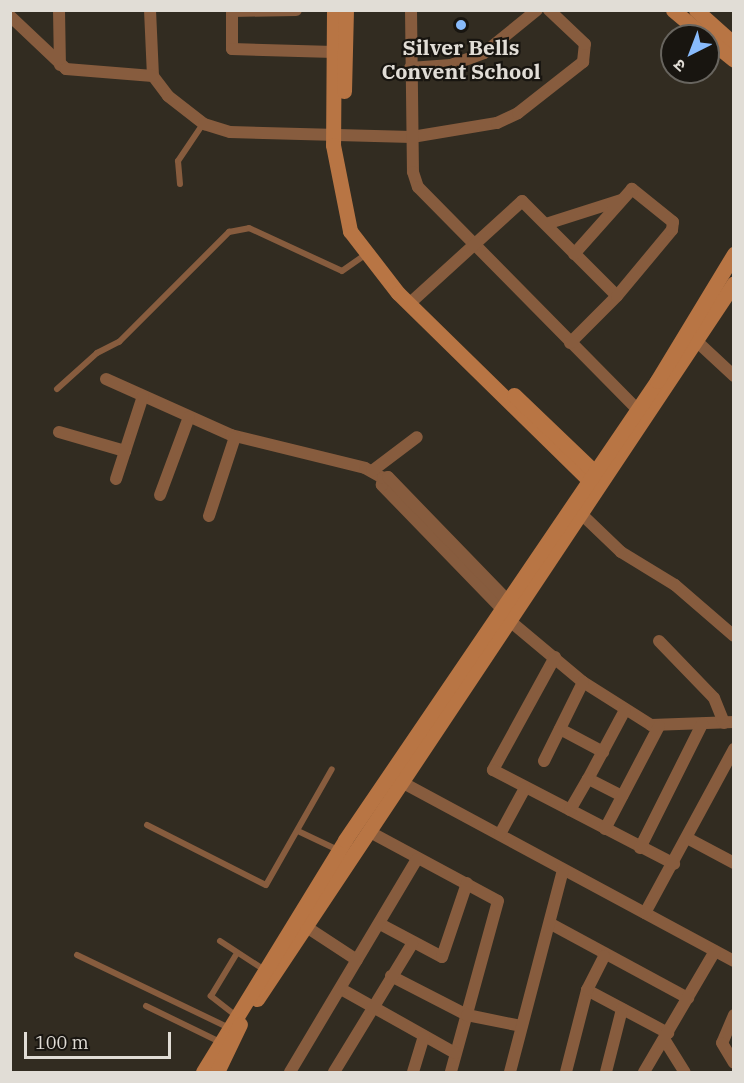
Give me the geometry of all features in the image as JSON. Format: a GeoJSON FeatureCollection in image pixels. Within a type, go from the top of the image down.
{"type":"FeatureCollection","features":[{"type":"Feature","properties":{"kind":"street"},"geometry":{"type":"LineString","coordinates":[[59,10],[60,65]]}},
{"type":"Feature","properties":{"kind":"street"},"geometry":{"type":"LineString","coordinates":[[150,10],[153,76],[168,96],[204,124],[230,132],[412,136],[496,123],[518,114],[583,62],[585,44],[549,10]]}},
{"type":"Feature","properties":{"kind":"street"},"geometry":{"type":"LineString","coordinates":[[296,10],[232,11],[231,49],[334,52]]}},
{"type":"Feature","properties":{"kind":"street"},"geometry":{"type":"LineString","coordinates":[[334,10],[338,133],[346,222],[365,255],[597,481]]}},
{"type":"Feature","properties":{"kind":"street"},"geometry":{"type":"LineString","coordinates":[[346,10],[338,133],[346,185],[360,233],[412,302]]}},
{"type":"Feature","properties":{"kind":"street"},"geometry":{"type":"LineString","coordinates":[[411,10],[412,136],[418,187],[642,415]]}},
{"type":"Feature","properties":{"kind":"street"},"geometry":{"type":"LineString","coordinates":[[410,68],[451,65],[484,53],[537,10]]}},
{"type":"Feature","properties":{"kind":"street"},"geometry":{"type":"LineString","coordinates":[[673,10],[690,24]]}},
{"type":"Feature","properties":{"kind":"street"},"geometry":{"type":"LineString","coordinates":[[696,10],[734,44]]}},
{"type":"Feature","properties":{"kind":"street"},"geometry":{"type":"LineString","coordinates":[[10,16],[60,65],[74,71],[153,76]]}},
{"type":"Feature","properties":{"kind":"street"},"geometry":{"type":"LineString","coordinates":[[720,49],[734,60]]}},
{"type":"Feature","properties":{"kind":"street"},"geometry":{"type":"LineString","coordinates":[[570,343],[617,296],[674,225],[637,189],[622,200],[574,254]]}},
{"type":"Feature","properties":{"kind":"street"},"geometry":{"type":"LineString","coordinates":[[546,224],[622,200]]}},
{"type":"Feature","properties":{"kind":"street"},"geometry":{"type":"LineString","coordinates":[[412,302],[473,242],[520,201],[617,296]]}},
{"type":"Feature","properties":{"kind":"street"},"geometry":{"type":"LineString","coordinates":[[693,337],[734,254]]}},
{"type":"Feature","properties":{"kind":"street"},"geometry":{"type":"LineString","coordinates":[[203,1072],[218,1041],[338,850],[394,778],[504,610],[597,481],[693,337],[734,283]]}},
{"type":"Feature","properties":{"kind":"street"},"geometry":{"type":"LineString","coordinates":[[693,337],[734,376]]}},
{"type":"Feature","properties":{"kind":"street"},"geometry":{"type":"LineString","coordinates":[[106,379],[235,437],[372,471],[383,478],[382,485],[504,610],[584,682],[626,710],[659,726],[729,723],[714,698],[659,641]]}},
{"type":"Feature","properties":{"kind":"street"},"geometry":{"type":"LineString","coordinates":[[116,478],[143,396]]}},
{"type":"Feature","properties":{"kind":"street"},"geometry":{"type":"LineString","coordinates":[[160,495],[189,417]]}},
{"type":"Feature","properties":{"kind":"street"},"geometry":{"type":"LineString","coordinates":[[59,432],[125,452]]}},
{"type":"Feature","properties":{"kind":"street"},"geometry":{"type":"LineString","coordinates":[[209,516],[235,437]]}},
{"type":"Feature","properties":{"kind":"street"},"geometry":{"type":"LineString","coordinates":[[372,471],[417,437]]}},
{"type":"Feature","properties":{"kind":"street"},"geometry":{"type":"LineString","coordinates":[[577,509],[626,556],[675,585],[734,636]]}},
{"type":"Feature","properties":{"kind":"street"},"geometry":{"type":"LineString","coordinates":[[555,657],[493,770],[674,864]]}},
{"type":"Feature","properties":{"kind":"street"},"geometry":{"type":"LineString","coordinates":[[544,761],[584,682]]}},
{"type":"Feature","properties":{"kind":"street"},"geometry":{"type":"LineString","coordinates":[[570,810],[626,710]]}},
{"type":"Feature","properties":{"kind":"street"},"geometry":{"type":"LineString","coordinates":[[640,848],[702,724]]}},
{"type":"Feature","properties":{"kind":"street"},"geometry":{"type":"LineString","coordinates":[[605,829],[659,726]]}},
{"type":"Feature","properties":{"kind":"street"},"geometry":{"type":"LineString","coordinates":[[560,729],[603,752]]}},
{"type":"Feature","properties":{"kind":"street"},"geometry":{"type":"LineString","coordinates":[[645,913],[674,864],[734,749]]}},
{"type":"Feature","properties":{"kind":"street"},"geometry":{"type":"LineString","coordinates":[[217,1072],[232,1037],[370,832],[394,778]]}},
{"type":"Feature","properties":{"kind":"street"},"geometry":{"type":"LineString","coordinates":[[394,778],[734,961]]}},
{"type":"Feature","properties":{"kind":"street"},"geometry":{"type":"LineString","coordinates":[[588,779],[622,796]]}},
{"type":"Feature","properties":{"kind":"street"},"geometry":{"type":"LineString","coordinates":[[500,834],[525,788]]}},
{"type":"Feature","properties":{"kind":"street"},"geometry":{"type":"LineString","coordinates":[[370,832],[498,901],[468,1015],[450,1072]]}},
{"type":"Feature","properties":{"kind":"street"},"geometry":{"type":"LineString","coordinates":[[687,838],[734,863]]}},
{"type":"Feature","properties":{"kind":"street"},"geometry":{"type":"LineString","coordinates":[[290,1072],[417,859]]}},
{"type":"Feature","properties":{"kind":"street"},"geometry":{"type":"LineString","coordinates":[[510,1072],[551,924],[563,870]]}},
{"type":"Feature","properties":{"kind":"street"},"geometry":{"type":"LineString","coordinates":[[380,924],[412,944],[442,957],[467,884]]}},
{"type":"Feature","properties":{"kind":"street"},"geometry":{"type":"LineString","coordinates":[[551,924],[604,956],[688,998]]}},
{"type":"Feature","properties":{"kind":"street"},"geometry":{"type":"LineString","coordinates":[[305,926],[357,960]]}},
{"type":"Feature","properties":{"kind":"street"},"geometry":{"type":"LineString","coordinates":[[334,1072],[371,1007],[412,944]]}},
{"type":"Feature","properties":{"kind":"street"},"geometry":{"type":"LineString","coordinates":[[644,1072],[715,951]]}},
{"type":"Feature","properties":{"kind":"street"},"geometry":{"type":"LineString","coordinates":[[566,1072],[587,990],[604,956]]}},
{"type":"Feature","properties":{"kind":"street"},"geometry":{"type":"LineString","coordinates":[[391,976],[468,1015],[521,1026]]}},
{"type":"Feature","properties":{"kind":"street"},"geometry":{"type":"LineString","coordinates":[[341,989],[455,1053]]}},
{"type":"Feature","properties":{"kind":"street"},"geometry":{"type":"LineString","coordinates":[[587,990],[666,1036],[686,1072]]}},
{"type":"Feature","properties":{"kind":"street"},"geometry":{"type":"LineString","coordinates":[[606,1072],[622,1009]]}},
{"type":"Feature","properties":{"kind":"street"},"geometry":{"type":"LineString","coordinates":[[734,1015],[722,1043],[734,1063]]}},
{"type":"Feature","properties":{"kind":"street"},"geometry":{"type":"LineString","coordinates":[[413,1072],[424,1036]]}},
{"type":"Feature","properties":{"kind":"lane"},"geometry":{"type":"LineString","coordinates":[[180,184],[178,161],[204,124]]}},
{"type":"Feature","properties":{"kind":"lane"},"geometry":{"type":"LineString","coordinates":[[57,389],[97,353],[119,342],[229,232],[249,228],[342,271],[365,255]]}},
{"type":"Feature","properties":{"kind":"lane"},"geometry":{"type":"LineString","coordinates":[[147,825],[266,885],[300,832],[332,770]]}},
{"type":"Feature","properties":{"kind":"lane"},"geometry":{"type":"LineString","coordinates":[[300,832],[338,850]]}},
{"type":"Feature","properties":{"kind":"lane"},"geometry":{"type":"LineString","coordinates":[[220,941],[263,969]]}},
{"type":"Feature","properties":{"kind":"lane"},"geometry":{"type":"LineString","coordinates":[[231,1021],[211,996],[237,953]]}},
{"type":"Feature","properties":{"kind":"lane"},"geometry":{"type":"LineString","coordinates":[[77,955],[231,1021]]}},
{"type":"Feature","properties":{"kind":"lane"},"geometry":{"type":"LineString","coordinates":[[146,1006],[218,1041]]}},
{"type":"Feature","properties":{"kind":"place","name":"Silver Bells Convent School"},"geometry":{"type":"Point","coordinates":[461,25]}}]}
